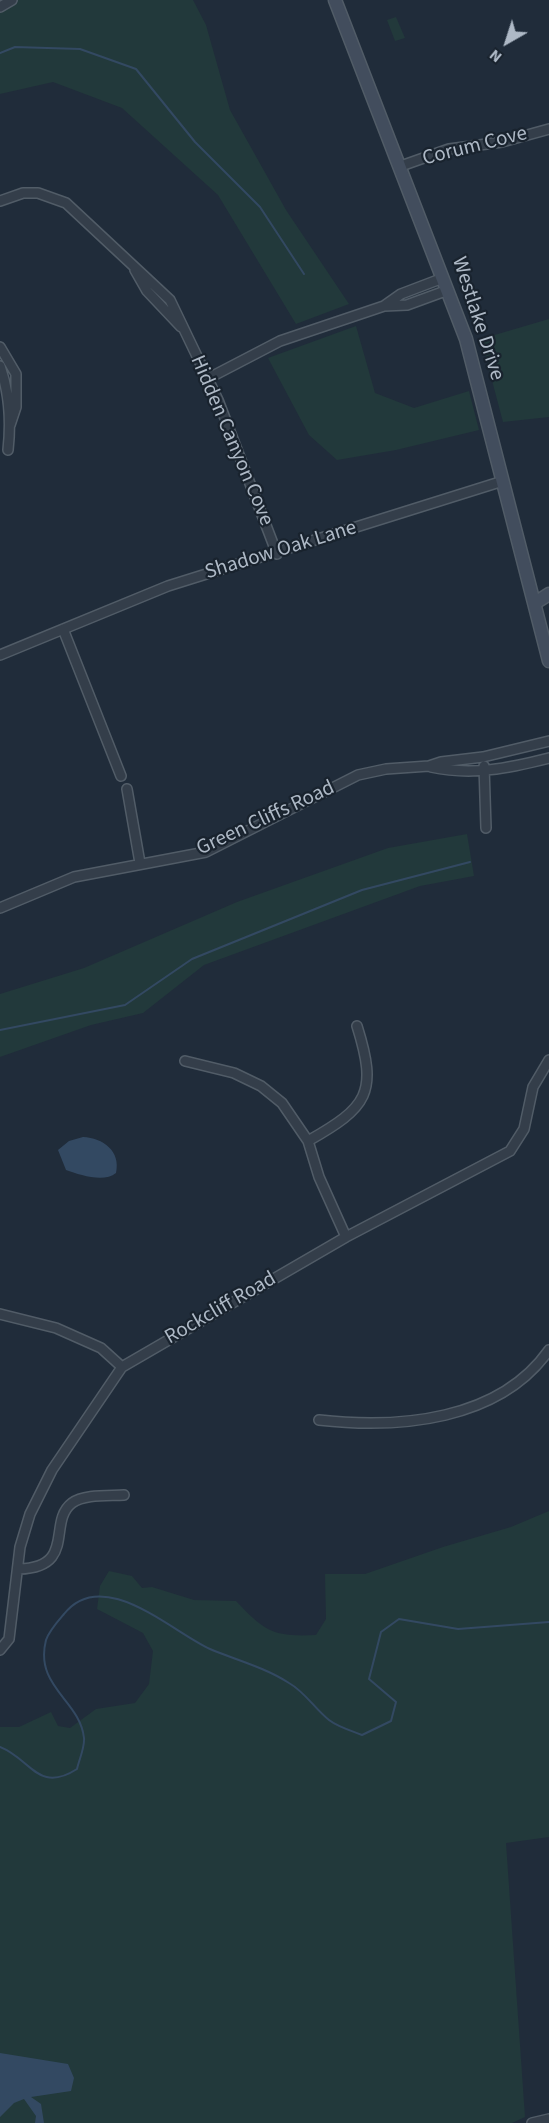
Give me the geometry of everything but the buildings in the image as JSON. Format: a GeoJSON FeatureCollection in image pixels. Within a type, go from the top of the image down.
{"type":"FeatureCollection","features":[{"type":"Feature","properties":{"kind":"street"},"geometry":{"type":"LineString","coordinates":[[0,6],[12,0]]}},
{"type":"Feature","properties":{"kind":"street","name":"Westlake Drive"},"geometry":{"type":"LineString","coordinates":[[335,0],[448,290],[479,386],[549,661]]}},
{"type":"Feature","properties":{"kind":"street","name":"Corum Cove"},"geometry":{"type":"LineString","coordinates":[[401,166],[449,149],[502,142],[549,129]]}},
{"type":"Feature","properties":{"kind":"street","name":"Hidden Canyon Cove"},"geometry":{"type":"LineString","coordinates":[[0,201],[23,193],[38,193],[56,198],[75,209],[135,270],[147,291],[183,328],[207,379],[277,554]]}},
{"type":"Feature","properties":{"kind":"street"},"geometry":{"type":"LineString","coordinates":[[384,306],[401,294],[443,278]]}},
{"type":"Feature","properties":{"kind":"street"},"geometry":{"type":"LineString","coordinates":[[207,379],[280,341],[384,306],[407,305],[448,290]]}},
{"type":"Feature","properties":{"kind":"street"},"geometry":{"type":"LineString","coordinates":[[0,347],[16,374],[16,407],[10,425]]}},
{"type":"Feature","properties":{"kind":"street"},"geometry":{"type":"LineString","coordinates":[[0,366],[6,385],[10,425],[8,450]]}},
{"type":"Feature","properties":{"kind":"street","name":"Shadow Oak Lane"},"geometry":{"type":"LineString","coordinates":[[0,655],[168,586],[277,554],[502,481]]}},
{"type":"Feature","properties":{"kind":"street"},"geometry":{"type":"LineString","coordinates":[[536,603],[549,594]]}},
{"type":"Feature","properties":{"kind":"street"},"geometry":{"type":"LineString","coordinates":[[63,629],[121,776]]}},
{"type":"Feature","properties":{"kind":"street","name":"Green Cliffs Road"},"geometry":{"type":"LineString","coordinates":[[0,908],[74,877],[206,852],[358,775],[386,769],[429,766],[441,762],[483,757],[549,741]]}},
{"type":"Feature","properties":{"kind":"street"},"geometry":{"type":"LineString","coordinates":[[483,757],[486,828]]}},
{"type":"Feature","properties":{"kind":"street","name":"Green Cliffs Road"},"geometry":{"type":"LineString","coordinates":[[429,766],[450,771],[484,771],[505,769],[549,758]]}},
{"type":"Feature","properties":{"kind":"street"},"geometry":{"type":"LineString","coordinates":[[127,789],[140,863]]}},
{"type":"Feature","properties":{"kind":"street"},"geometry":{"type":"LineString","coordinates":[[308,1141],[338,1124],[356,1108],[367,1087],[368,1060],[357,1026]]}},
{"type":"Feature","properties":{"kind":"street","name":"Rockcliff Road"},"geometry":{"type":"LineString","coordinates":[[0,1650],[9,1639],[20,1547],[30,1514],[52,1470],[122,1367],[346,1237],[510,1151],[524,1129],[533,1087],[549,1060]]}},
{"type":"Feature","properties":{"kind":"street"},"geometry":{"type":"LineString","coordinates":[[185,1061],[234,1073],[261,1086],[282,1103],[308,1141],[319,1177],[346,1237]]}},
{"type":"Feature","properties":{"kind":"street"},"geometry":{"type":"LineString","coordinates":[[0,1314],[56,1328],[101,1348],[122,1367]]}},
{"type":"Feature","properties":{"kind":"street"},"geometry":{"type":"LineString","coordinates":[[319,1420],[344,1423],[436,1418],[490,1401],[518,1382],[549,1350]]}},
{"type":"Feature","properties":{"kind":"street"},"geometry":{"type":"LineString","coordinates":[[19,1569],[39,1568],[50,1559],[66,1511],[71,1504],[79,1500],[124,1495]]}},
{"type":"Feature","properties":{"kind":"street"},"geometry":{"type":"LineString","coordinates":[[532,2123],[549,2119]]}},
{"type":"Feature","properties":{"kind":"green space"},"geometry":{"type":"Polygon","coordinates":[[[0,0],[193,0],[206,25],[230,110],[286,210],[349,304],[296,324],[218,195],[122,108],[53,82],[0,94],[0,0]]]}},
{"type":"Feature","properties":{"kind":"green space"},"geometry":{"type":"Polygon","coordinates":[[[396,17],[405,38],[395,41],[387,20],[396,17]]]}},
{"type":"Feature","properties":{"kind":"green space"},"geometry":{"type":"Polygon","coordinates":[[[549,319],[549,417],[503,422],[481,339],[549,319]]]}},
{"type":"Feature","properties":{"kind":"green space"},"geometry":{"type":"Polygon","coordinates":[[[356,326],[375,393],[414,408],[469,391],[479,430],[396,450],[337,460],[309,435],[268,358],[356,326]]]}},
{"type":"Feature","properties":{"kind":"green space"},"geometry":{"type":"Polygon","coordinates":[[[467,834],[474,876],[420,886],[204,965],[143,1013],[91,1025],[0,1057],[0,994],[84,968],[237,902],[388,848],[467,834]]]}},
{"type":"Feature","properties":{"kind":"green space"},"geometry":{"type":"Polygon","coordinates":[[[549,1511],[549,1837],[506,1843],[525,2117],[512,2123],[0,2123],[0,1727],[19,1727],[51,1712],[58,1726],[70,1728],[96,1709],[135,1703],[149,1684],[153,1651],[143,1633],[97,1609],[100,1586],[109,1571],[132,1576],[142,1588],[152,1587],[194,1600],[236,1601],[255,1620],[271,1630],[290,1635],[316,1635],[326,1619],[325,1574],[365,1574],[511,1527],[549,1511]]]}},
{"type":"Feature","properties":{"kind":"water"},"geometry":{"type":"Polygon","coordinates":[[[83,1137],[97,1140],[109,1147],[116,1158],[116,1173],[99,1178],[66,1170],[58,1150],[69,1141],[83,1137]]]}},
{"type":"Feature","properties":{"kind":"water"},"geometry":{"type":"Polygon","coordinates":[[[0,2053],[68,2064],[74,2078],[71,2091],[31,2097],[41,2104],[44,2123],[35,2123],[36,2116],[24,2099],[14,2103],[0,2117],[0,2053]]]}},
{"type":"Feature","properties":{"kind":"waterway"},"geometry":{"type":"LineString","coordinates":[[0,53],[15,47],[80,49],[136,69],[195,142],[260,207],[304,274]]}},
{"type":"Feature","properties":{"kind":"waterway"},"geometry":{"type":"LineString","coordinates":[[0,1030],[125,1005],[192,959],[362,890],[470,862]]}},
{"type":"Feature","properties":{"kind":"waterway"},"geometry":{"type":"LineString","coordinates":[[0,1747],[11,1752],[44,1776],[53,1778],[64,1776],[77,1769],[84,1742],[81,1725],[52,1682],[46,1670],[44,1656],[47,1637],[64,1614],[80,1601],[98,1596],[117,1599],[137,1607],[210,1649],[279,1677],[300,1691],[329,1720],[362,1735],[391,1721],[396,1702],[369,1679],[381,1632],[399,1619],[458,1629],[549,1622]]}}]}
